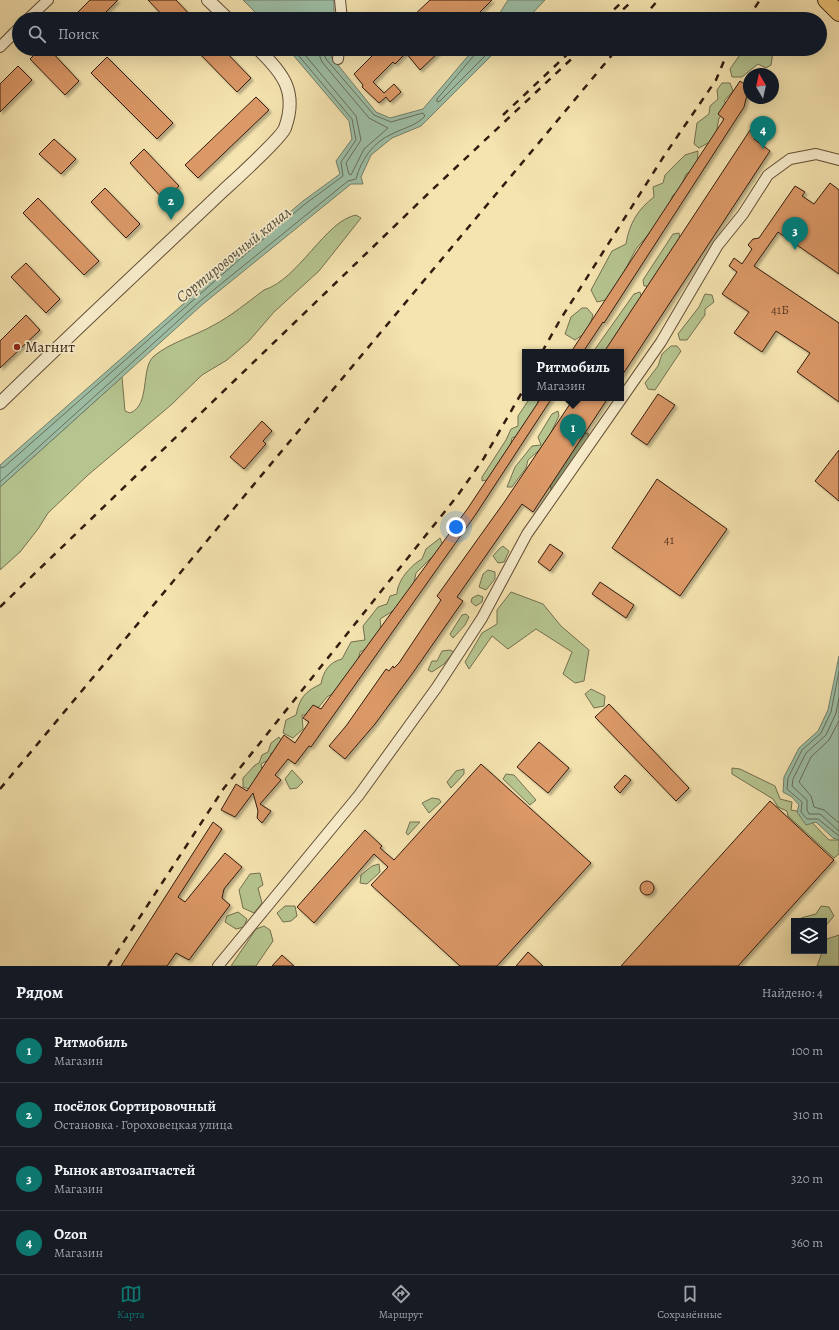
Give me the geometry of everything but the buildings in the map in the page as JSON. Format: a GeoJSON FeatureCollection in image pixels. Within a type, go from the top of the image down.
{"type":"FeatureCollection","features":[{"type":"Feature","properties":{"kind":"main road"},"geometry":{"type":"LineString","coordinates":[[826,0],[839,14]]}},
{"type":"Feature","properties":{"kind":"street"},"geometry":{"type":"LineString","coordinates":[[35,12],[48,0]]}},
{"type":"Feature","properties":{"kind":"street"},"geometry":{"type":"LineString","coordinates":[[208,0],[221,12]]}},
{"type":"Feature","properties":{"kind":"street"},"geometry":{"type":"LineString","coordinates":[[340,0],[341,12]]}},
{"type":"Feature","properties":{"kind":"street"},"geometry":{"type":"LineString","coordinates":[[0,47],[12,35]]}},
{"type":"Feature","properties":{"kind":"street"},"geometry":{"type":"LineString","coordinates":[[0,403],[243,173],[285,130],[291,101],[287,84],[277,67],[265,56]]}},
{"type":"Feature","properties":{"kind":"street"},"geometry":{"type":"LineString","coordinates":[[624,395],[661,342],[718,245],[743,214],[768,175],[790,159],[816,154],[839,160]]}},
{"type":"Feature","properties":{"kind":"street"},"geometry":{"type":"LineString","coordinates":[[218,966],[262,915],[295,872],[359,796],[437,687],[482,618],[527,534],[620,401]]}},
{"type":"Feature","properties":{"kind":"shaded area"},"geometry":{"type":"Polygon","coordinates":[[[739,56],[772,56],[771,65],[766,68],[758,64],[753,68],[743,68],[742,77],[732,77],[730,69],[739,56]]]}},
{"type":"Feature","properties":{"kind":"shaded area"},"geometry":{"type":"Polygon","coordinates":[[[722,83],[730,83],[733,91],[724,101],[729,108],[719,118],[715,139],[699,148],[694,144],[697,123],[709,114],[710,106],[718,99],[717,90],[722,83]]]}},
{"type":"Feature","properties":{"kind":"shaded area"},"geometry":{"type":"Polygon","coordinates":[[[698,151],[697,167],[686,174],[679,192],[673,195],[664,216],[636,249],[610,299],[597,302],[591,290],[612,251],[626,244],[629,230],[635,218],[643,207],[654,197],[653,187],[663,183],[665,175],[685,155],[698,151]]]}},
{"type":"Feature","properties":{"kind":"shaded area"},"geometry":{"type":"Polygon","coordinates":[[[356,215],[361,218],[319,271],[274,312],[249,341],[227,360],[202,375],[171,405],[88,475],[48,513],[38,529],[20,552],[0,570],[0,487],[122,377],[125,411],[130,413],[136,409],[141,402],[147,369],[154,356],[175,343],[207,329],[239,309],[264,290],[277,284],[300,263],[333,228],[345,219],[356,215]]]}},
{"type":"Feature","properties":{"kind":"shaded area"},"geometry":{"type":"Polygon","coordinates":[[[679,233],[680,238],[650,286],[644,286],[643,280],[673,234],[679,233]]]}},
{"type":"Feature","properties":{"kind":"shaded area"},"geometry":{"type":"Polygon","coordinates":[[[640,292],[642,298],[608,349],[595,349],[634,294],[640,292]]]}},
{"type":"Feature","properties":{"kind":"shaded area"},"geometry":{"type":"Polygon","coordinates":[[[705,294],[712,295],[714,302],[705,309],[705,315],[687,340],[680,340],[678,334],[699,307],[705,294]]]}},
{"type":"Feature","properties":{"kind":"shaded area"},"geometry":{"type":"Polygon","coordinates":[[[582,308],[587,308],[593,315],[588,331],[575,340],[565,334],[571,317],[582,308]]]}},
{"type":"Feature","properties":{"kind":"shaded area"},"geometry":{"type":"Polygon","coordinates":[[[671,346],[677,346],[681,351],[655,390],[648,389],[645,383],[658,366],[662,354],[671,346]]]}},
{"type":"Feature","properties":{"kind":"shaded area"},"geometry":{"type":"Polygon","coordinates":[[[528,401],[537,401],[540,408],[519,435],[512,438],[509,453],[491,479],[482,481],[482,477],[506,440],[511,429],[518,426],[518,416],[528,401]]]}},
{"type":"Feature","properties":{"kind":"shaded area"},"geometry":{"type":"Polygon","coordinates":[[[558,411],[559,416],[545,445],[528,460],[526,468],[512,487],[507,487],[515,467],[532,446],[541,445],[538,437],[552,414],[558,411]]]}},
{"type":"Feature","properties":{"kind":"shaded area"},"geometry":{"type":"Polygon","coordinates":[[[588,433],[588,439],[556,488],[551,490],[550,480],[581,434],[588,433]]]}},
{"type":"Feature","properties":{"kind":"shaded area"},"geometry":{"type":"Polygon","coordinates":[[[440,538],[443,546],[416,573],[413,587],[396,609],[380,619],[381,626],[377,640],[360,652],[357,665],[340,689],[327,697],[313,714],[302,715],[303,729],[293,738],[283,733],[286,720],[296,715],[299,704],[304,696],[310,690],[321,684],[323,675],[327,668],[337,660],[342,659],[351,642],[365,640],[363,626],[378,607],[387,604],[390,596],[397,594],[399,584],[405,574],[413,565],[422,559],[426,549],[440,538]]]}},
{"type":"Feature","properties":{"kind":"shaded area"},"geometry":{"type":"Polygon","coordinates":[[[503,546],[509,551],[504,562],[498,563],[493,556],[503,546]]]}},
{"type":"Feature","properties":{"kind":"shaded area"},"geometry":{"type":"Polygon","coordinates":[[[488,570],[495,572],[495,579],[486,590],[479,587],[483,574],[488,570]]]}},
{"type":"Feature","properties":{"kind":"shaded area"},"geometry":{"type":"Polygon","coordinates":[[[511,592],[543,604],[561,626],[589,650],[584,681],[575,683],[563,674],[572,652],[536,629],[508,649],[492,636],[469,669],[465,662],[482,633],[497,624],[497,610],[511,592]]]}},
{"type":"Feature","properties":{"kind":"shaded area"},"geometry":{"type":"Polygon","coordinates":[[[478,595],[483,597],[482,602],[476,606],[471,602],[472,598],[478,595]]]}},
{"type":"Feature","properties":{"kind":"shaded area"},"geometry":{"type":"Polygon","coordinates":[[[466,614],[469,617],[465,625],[453,638],[450,634],[462,615],[466,614]]]}},
{"type":"Feature","properties":{"kind":"shaded area"},"geometry":{"type":"Polygon","coordinates":[[[450,650],[454,652],[444,664],[432,672],[428,670],[432,661],[437,661],[442,651],[450,650]]]}},
{"type":"Feature","properties":{"kind":"shaded area"},"geometry":{"type":"Polygon","coordinates":[[[591,689],[605,696],[604,706],[594,708],[585,694],[591,689]]]}},
{"type":"Feature","properties":{"kind":"shaded area"},"geometry":{"type":"Polygon","coordinates":[[[279,737],[286,748],[282,753],[271,753],[270,759],[261,764],[263,775],[249,789],[243,787],[243,778],[255,765],[259,763],[262,755],[268,752],[271,743],[279,737]]]}},
{"type":"Feature","properties":{"kind":"shaded area"},"geometry":{"type":"Polygon","coordinates":[[[732,768],[740,769],[775,786],[780,799],[792,802],[791,810],[802,812],[829,840],[839,840],[839,854],[834,858],[788,816],[787,811],[778,807],[773,799],[732,774],[732,768]]]}},
{"type":"Feature","properties":{"kind":"shaded area"},"geometry":{"type":"Polygon","coordinates":[[[464,769],[464,774],[451,788],[447,782],[456,771],[464,769]]]}},
{"type":"Feature","properties":{"kind":"shaded area"},"geometry":{"type":"Polygon","coordinates":[[[292,770],[303,782],[297,788],[290,789],[285,779],[292,770]]]}},
{"type":"Feature","properties":{"kind":"shaded area"},"geometry":{"type":"Polygon","coordinates":[[[506,774],[514,775],[536,800],[530,805],[503,779],[506,774]]]}},
{"type":"Feature","properties":{"kind":"shaded area"},"geometry":{"type":"Polygon","coordinates":[[[432,798],[439,799],[441,802],[429,813],[422,803],[432,798]]]}},
{"type":"Feature","properties":{"kind":"shaded area"},"geometry":{"type":"Polygon","coordinates":[[[410,822],[420,822],[408,835],[406,833],[410,822]]]}},
{"type":"Feature","properties":{"kind":"shaded area"},"geometry":{"type":"Polygon","coordinates":[[[379,864],[380,872],[367,884],[360,883],[361,875],[372,866],[379,864]]]}},
{"type":"Feature","properties":{"kind":"shaded area"},"geometry":{"type":"Polygon","coordinates":[[[260,873],[263,885],[258,888],[262,903],[254,913],[243,908],[239,890],[250,874],[260,873]]]}},
{"type":"Feature","properties":{"kind":"shaded area"},"geometry":{"type":"Polygon","coordinates":[[[285,906],[295,906],[297,916],[291,921],[283,922],[277,913],[285,906]]]}},
{"type":"Feature","properties":{"kind":"shaded area"},"geometry":{"type":"Polygon","coordinates":[[[821,906],[829,907],[834,916],[827,924],[827,918],[801,918],[816,914],[821,906]]]}},
{"type":"Feature","properties":{"kind":"shaded area"},"geometry":{"type":"Polygon","coordinates":[[[238,912],[247,919],[244,927],[236,929],[225,922],[227,916],[238,912]]]}},
{"type":"Feature","properties":{"kind":"shaded area"},"geometry":{"type":"Polygon","coordinates":[[[264,926],[270,930],[273,941],[256,966],[231,966],[256,929],[264,926]]]}},
{"type":"Feature","properties":{"kind":"shaded area"},"geometry":{"type":"Polygon","coordinates":[[[839,935],[839,966],[817,966],[821,954],[827,954],[827,939],[839,935]]]}},
{"type":"Feature","properties":{"kind":"water"},"geometry":{"type":"Polygon","coordinates":[[[243,0],[334,0],[334,12],[255,12],[243,0]]]}},
{"type":"Feature","properties":{"kind":"water"},"geometry":{"type":"Polygon","coordinates":[[[508,0],[545,0],[534,12],[500,12],[508,0]]]}},
{"type":"Feature","properties":{"kind":"water"},"geometry":{"type":"Polygon","coordinates":[[[294,56],[331,56],[376,112],[390,118],[423,109],[468,56],[491,56],[421,126],[392,138],[371,155],[361,177],[363,184],[351,184],[203,304],[0,487],[0,465],[239,255],[303,201],[340,174],[336,161],[352,139],[349,121],[294,56]]]}},
{"type":"Feature","properties":{"kind":"water"},"geometry":{"type":"Polygon","coordinates":[[[839,656],[839,840],[833,838],[816,822],[806,825],[797,812],[799,805],[792,797],[783,792],[784,777],[799,748],[818,731],[828,710],[839,656]]]}},
{"type":"Feature","properties":{"kind":"railway"},"geometry":{"type":"LineString","coordinates":[[611,12],[624,0]]}},
{"type":"Feature","properties":{"kind":"railway"},"geometry":{"type":"LineString","coordinates":[[620,12],[633,0]]}},
{"type":"Feature","properties":{"kind":"railway"},"geometry":{"type":"LineString","coordinates":[[648,12],[658,0]]}},
{"type":"Feature","properties":{"kind":"railway"},"geometry":{"type":"LineString","coordinates":[[752,12],[760,0]]}},
{"type":"Feature","properties":{"kind":"railway"},"geometry":{"type":"LineString","coordinates":[[503,115],[566,56]]}},
{"type":"Feature","properties":{"kind":"railway"},"geometry":{"type":"LineString","coordinates":[[0,607],[433,189],[575,56]]}},
{"type":"Feature","properties":{"kind":"railway"},"geometry":{"type":"LineString","coordinates":[[0,789],[611,56]]}},
{"type":"Feature","properties":{"kind":"railway"},"geometry":{"type":"LineString","coordinates":[[544,349],[560,320],[664,156],[716,80],[726,56]]}},
{"type":"Feature","properties":{"kind":"railway"},"geometry":{"type":"LineString","coordinates":[[108,966],[224,788],[458,495],[484,458],[522,392]]}},
{"type":"Feature","properties":{"kind":"place","name":"Ozon"},"geometry":{"type":"Point","coordinates":[763,149]}},
{"type":"Feature","properties":{"kind":"place","name":"посёлок Сортировочный"},"geometry":{"type":"Point","coordinates":[171,220]}},
{"type":"Feature","properties":{"kind":"place","name":"Рынок автозапчастей"},"geometry":{"type":"Point","coordinates":[795,250]}},
{"type":"Feature","properties":{"kind":"place","name":"Магнит"},"geometry":{"type":"Point","coordinates":[17,347]}},
{"type":"Feature","properties":{"kind":"place","name":"Ритмобиль"},"geometry":{"type":"Point","coordinates":[573,447]}},
{"type":"Feature","properties":{"kind":"water label","name":"Сортировочный канал"},"geometry":{"type":"Point","coordinates":[233,254]}}]}
